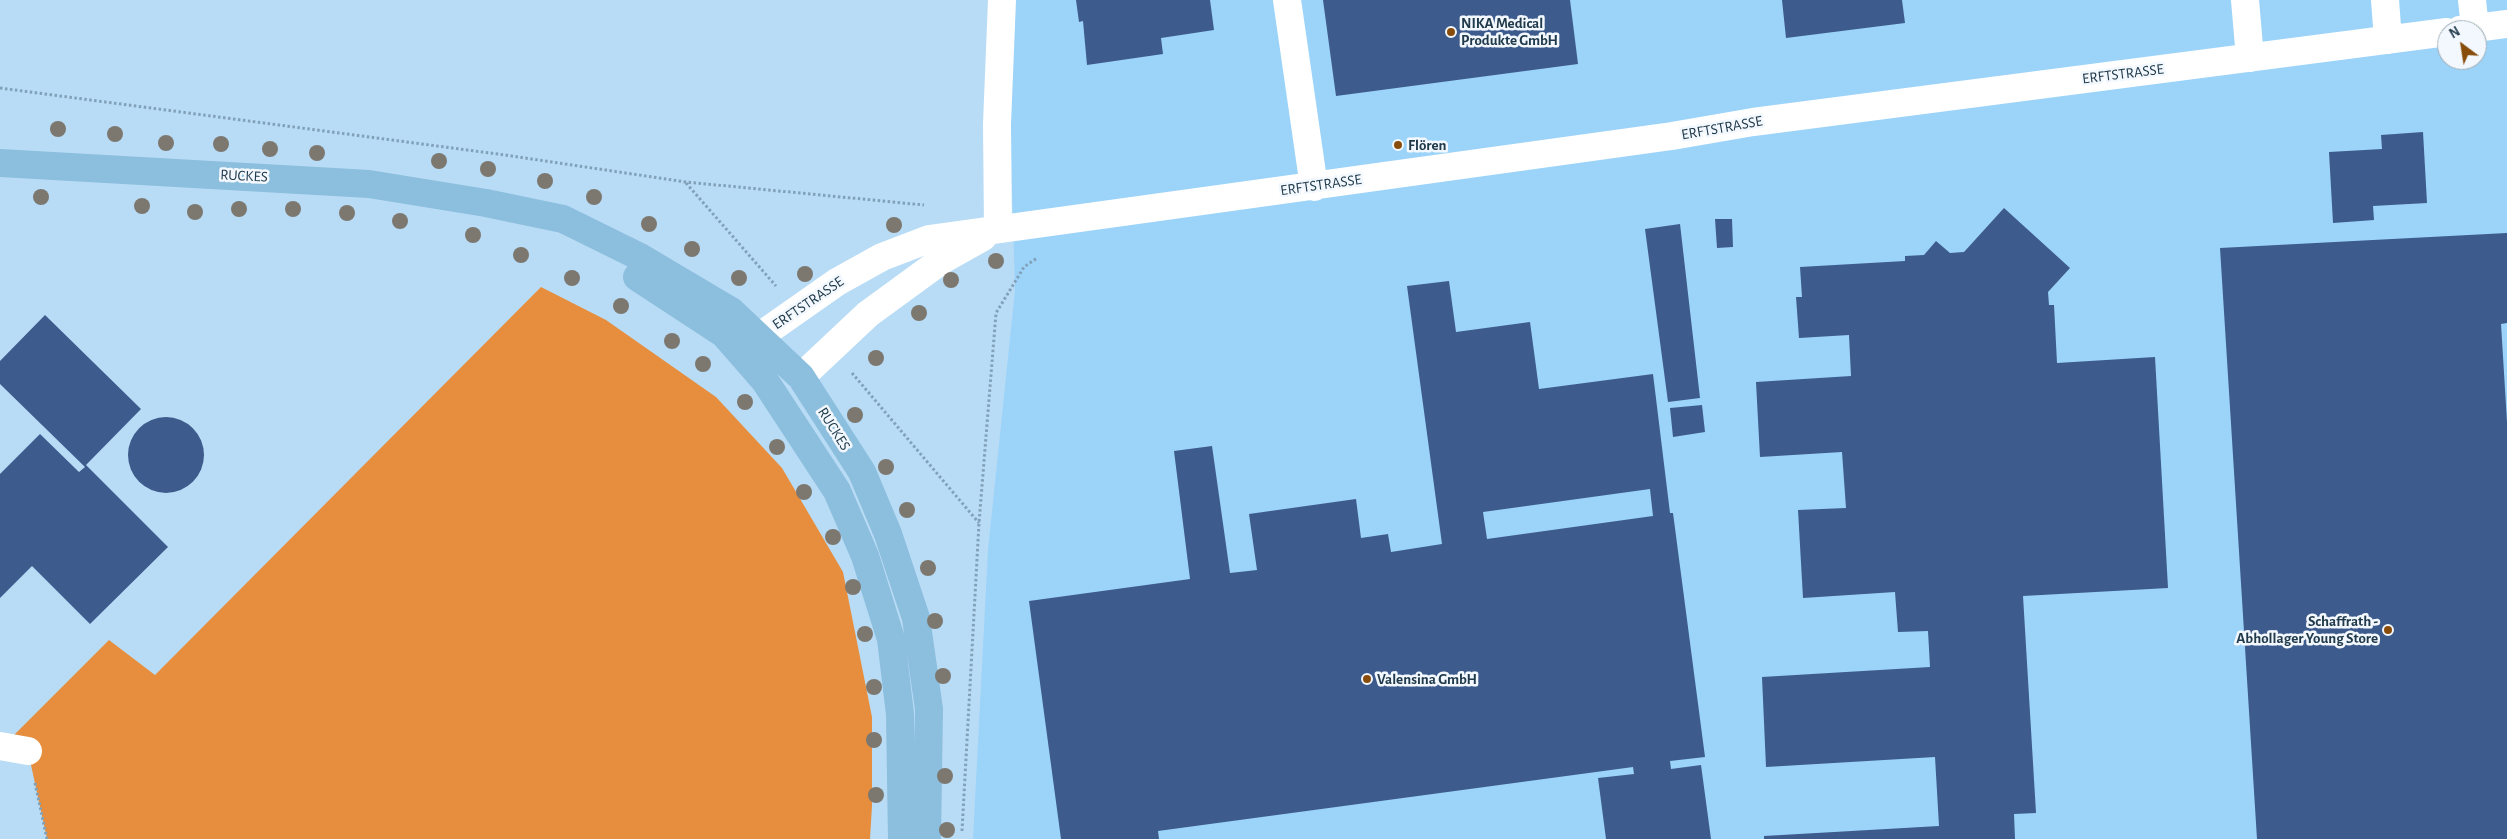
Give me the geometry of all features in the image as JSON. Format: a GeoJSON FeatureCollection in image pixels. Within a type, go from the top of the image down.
{"type":"FeatureCollection","features":[{"type":"Feature","properties":{"kind":"main road","name":"RUCKES"},"geometry":{"type":"LineString","coordinates":[[0,163],[369,184],[486,203],[562,219],[640,257],[731,311],[760,336],[801,377],[862,472],[888,534],[916,618],[929,709],[927,839]]}},
{"type":"Feature","properties":{"kind":"main road","name":"RUCKES"},"geometry":{"type":"LineString","coordinates":[[486,203],[584,248],[653,285],[724,334],[765,380],[837,491],[865,556],[891,639],[900,714],[902,839]]}},
{"type":"Feature","properties":{"kind":"main road","name":"ERFTSTRASSE"},"geometry":{"type":"LineString","coordinates":[[760,336],[765,380]]}},
{"type":"Feature","properties":{"kind":"main road"},"geometry":{"type":"LineString","coordinates":[[765,380],[801,377]]}},
{"type":"Feature","properties":{"kind":"street"},"geometry":{"type":"LineString","coordinates":[[998,229],[996,124],[1002,0]]}},
{"type":"Feature","properties":{"kind":"street"},"geometry":{"type":"LineString","coordinates":[[1288,0],[1314,187]]}},
{"type":"Feature","properties":{"kind":"street"},"geometry":{"type":"LineString","coordinates":[[2245,0],[2250,58]]}},
{"type":"Feature","properties":{"kind":"street"},"geometry":{"type":"LineString","coordinates":[[2385,0],[2388,40]]}},
{"type":"Feature","properties":{"kind":"street"},"geometry":{"type":"LineString","coordinates":[[2469,20],[2472,0]]}},
{"type":"Feature","properties":{"kind":"street"},"geometry":{"type":"LineString","coordinates":[[2487,27],[2507,24]]}},
{"type":"Feature","properties":{"kind":"street","name":"ERFTSTRASSE"},"geometry":{"type":"LineString","coordinates":[[760,336],[837,282],[882,257],[929,239],[1314,187],[1672,136],[1753,122],[2437,33]]}},
{"type":"Feature","properties":{"kind":"street","name":"ERFTSTRASSE"},"geometry":{"type":"LineString","coordinates":[[801,377],[868,314],[942,260],[998,229]]}},
{"type":"Feature","properties":{"kind":"street"},"geometry":{"type":"LineString","coordinates":[[0,746],[28,751]]}},
{"type":"Feature","properties":{"kind":"path"},"geometry":{"type":"LineString","coordinates":[[0,88],[495,153],[686,182],[926,205]]}},
{"type":"Feature","properties":{"kind":"path"},"geometry":{"type":"LineString","coordinates":[[962,839],[979,523],[996,313],[1024,267],[1045,253]]}},
{"type":"Feature","properties":{"kind":"path"},"geometry":{"type":"LineString","coordinates":[[28,751],[47,839]]}},
{"type":"Feature","properties":{"kind":"shaded area"},"geometry":{"type":"Polygon","coordinates":[[[1012,0],[2507,0],[2507,839],[973,839],[988,550],[1015,290],[1009,90],[1012,0]]]}},
{"type":"Feature","properties":{"kind":"shaded area"},"geometry":{"type":"Polygon","coordinates":[[[541,287],[606,320],[716,397],[782,468],[843,572],[872,717],[870,839],[47,839],[28,751],[14,735],[109,640],[155,675],[541,287]]]}},
{"type":"Feature","properties":{"kind":"building"},"geometry":{"type":"Polygon","coordinates":[[[1076,0],[1210,0],[1214,30],[1161,38],[1163,54],[1087,65],[1083,21],[1079,22],[1076,0]]]}},
{"type":"Feature","properties":{"kind":"building","name":"NIKA Medical Produkte GmbH"},"geometry":{"type":"Polygon","coordinates":[[[1323,0],[1570,0],[1578,64],[1336,96],[1323,0]]]}},
{"type":"Feature","properties":{"kind":"building"},"geometry":{"type":"Polygon","coordinates":[[[1782,0],[1902,0],[1905,23],[1786,38],[1782,0]]]}},
{"type":"Feature","properties":{"kind":"building"},"geometry":{"type":"Polygon","coordinates":[[[2423,132],[2427,203],[2373,206],[2374,220],[2333,223],[2329,152],[2382,149],[2381,135],[2423,132]]]}},
{"type":"Feature","properties":{"kind":"building"},"geometry":{"type":"Polygon","coordinates":[[[2004,208],[2070,268],[2048,292],[2049,305],[2054,305],[2057,363],[2155,357],[2168,588],[2023,596],[2036,813],[2014,814],[2015,839],[1764,839],[1764,836],[1939,826],[1935,757],[1766,767],[1762,677],[1930,667],[1928,631],[1898,632],[1895,592],[1803,598],[1798,510],[1846,508],[1842,452],[1760,457],[1756,382],[1851,376],[1849,335],[1799,338],[1796,297],[1802,297],[1800,267],[1905,261],[1905,256],[1924,255],[1936,241],[1950,253],[1964,252],[2004,208]]]}},
{"type":"Feature","properties":{"kind":"building"},"geometry":{"type":"Polygon","coordinates":[[[1715,219],[1732,219],[1733,247],[1717,248],[1715,219]]]}},
{"type":"Feature","properties":{"kind":"building"},"geometry":{"type":"Polygon","coordinates":[[[1680,224],[1700,398],[1668,402],[1645,229],[1680,224]]]}},
{"type":"Feature","properties":{"kind":"building","name":"Schaffrath - Abhollager Young Store"},"geometry":{"type":"Polygon","coordinates":[[[2507,233],[2507,323],[2501,324],[2507,422],[2507,839],[2257,839],[2220,248],[2507,233]]]}},
{"type":"Feature","properties":{"kind":"building","name":"Valensina GmbH"},"geometry":{"type":"Polygon","coordinates":[[[1449,281],[1456,332],[1530,322],[1539,389],[1653,374],[1670,513],[1673,513],[1705,757],[1670,761],[1671,769],[1701,765],[1711,839],[1606,839],[1598,778],[1634,774],[1633,767],[1158,831],[1159,839],[1061,839],[1029,601],[1190,579],[1174,451],[1212,446],[1230,573],[1257,570],[1249,514],[1356,499],[1361,538],[1388,534],[1391,552],[1442,544],[1407,286],[1449,281]],[[1650,489],[1483,512],[1487,539],[1653,516],[1650,489]]]}},
{"type":"Feature","properties":{"kind":"building"},"geometry":{"type":"Polygon","coordinates":[[[45,315],[141,409],[86,465],[168,547],[90,624],[32,566],[0,598],[0,474],[40,434],[79,472],[85,467],[0,384],[0,361],[45,315]]]}},
{"type":"Feature","properties":{"kind":"building"},"geometry":{"type":"Polygon","coordinates":[[[1702,405],[1705,432],[1673,437],[1670,408],[1702,405]]]}},
{"type":"Feature","properties":{"kind":"building"},"geometry":{"type":"Polygon","coordinates":[[[166,417],[181,420],[193,428],[201,440],[204,455],[201,470],[193,482],[181,490],[166,493],[151,490],[139,482],[131,470],[128,455],[131,440],[139,428],[151,420],[166,417]]]}},
{"type":"Feature","properties":{"kind":"place","name":"NIKA Medical Produkte GmbH"},"geometry":{"type":"Point","coordinates":[1451,32]}},
{"type":"Feature","properties":{"kind":"place","name":"Flören"},"geometry":{"type":"Point","coordinates":[1398,145]}},
{"type":"Feature","properties":{"kind":"place","name":"Schaffrath - Abhollager Young Store"},"geometry":{"type":"Point","coordinates":[2388,630]}},
{"type":"Feature","properties":{"kind":"place","name":"Valensina GmbH"},"geometry":{"type":"Point","coordinates":[1367,679]}}]}
